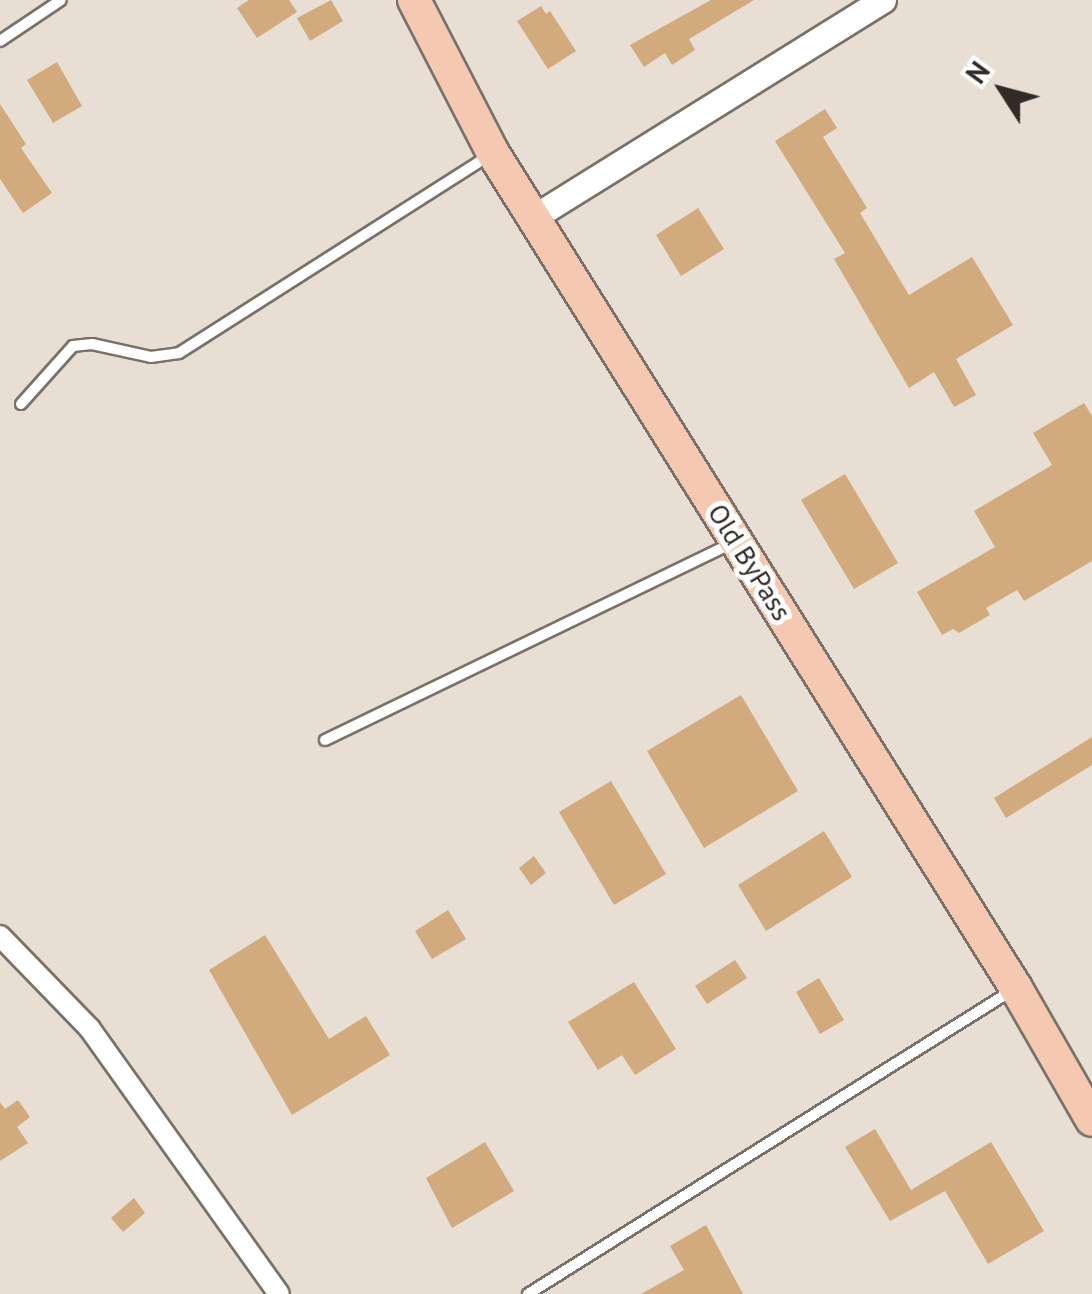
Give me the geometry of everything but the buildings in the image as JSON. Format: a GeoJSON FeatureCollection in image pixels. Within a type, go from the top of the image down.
{"type":"FeatureCollection","features":[{"type":"Feature","properties":{"kind":"main road","name":"Old ByPass"},"geometry":{"type":"LineString","coordinates":[[414,0],[493,153],[1016,988],[1092,1120]]}},
{"type":"Feature","properties":{"kind":"street"},"geometry":{"type":"LineString","coordinates":[[534,217],[883,0]]}},
{"type":"Feature","properties":{"kind":"street"},"geometry":{"type":"LineString","coordinates":[[0,936],[90,1029],[279,1294]]}},
{"type":"Feature","properties":{"kind":"lane"},"geometry":{"type":"LineString","coordinates":[[0,41],[61,0]]}},
{"type":"Feature","properties":{"kind":"lane"},"geometry":{"type":"LineString","coordinates":[[21,404],[72,346],[92,344],[152,356],[178,354],[493,153]]}},
{"type":"Feature","properties":{"kind":"lane"},"geometry":{"type":"LineString","coordinates":[[325,740],[737,542]]}},
{"type":"Feature","properties":{"kind":"lane"},"geometry":{"type":"LineString","coordinates":[[528,1294],[1016,988]]}}]}
